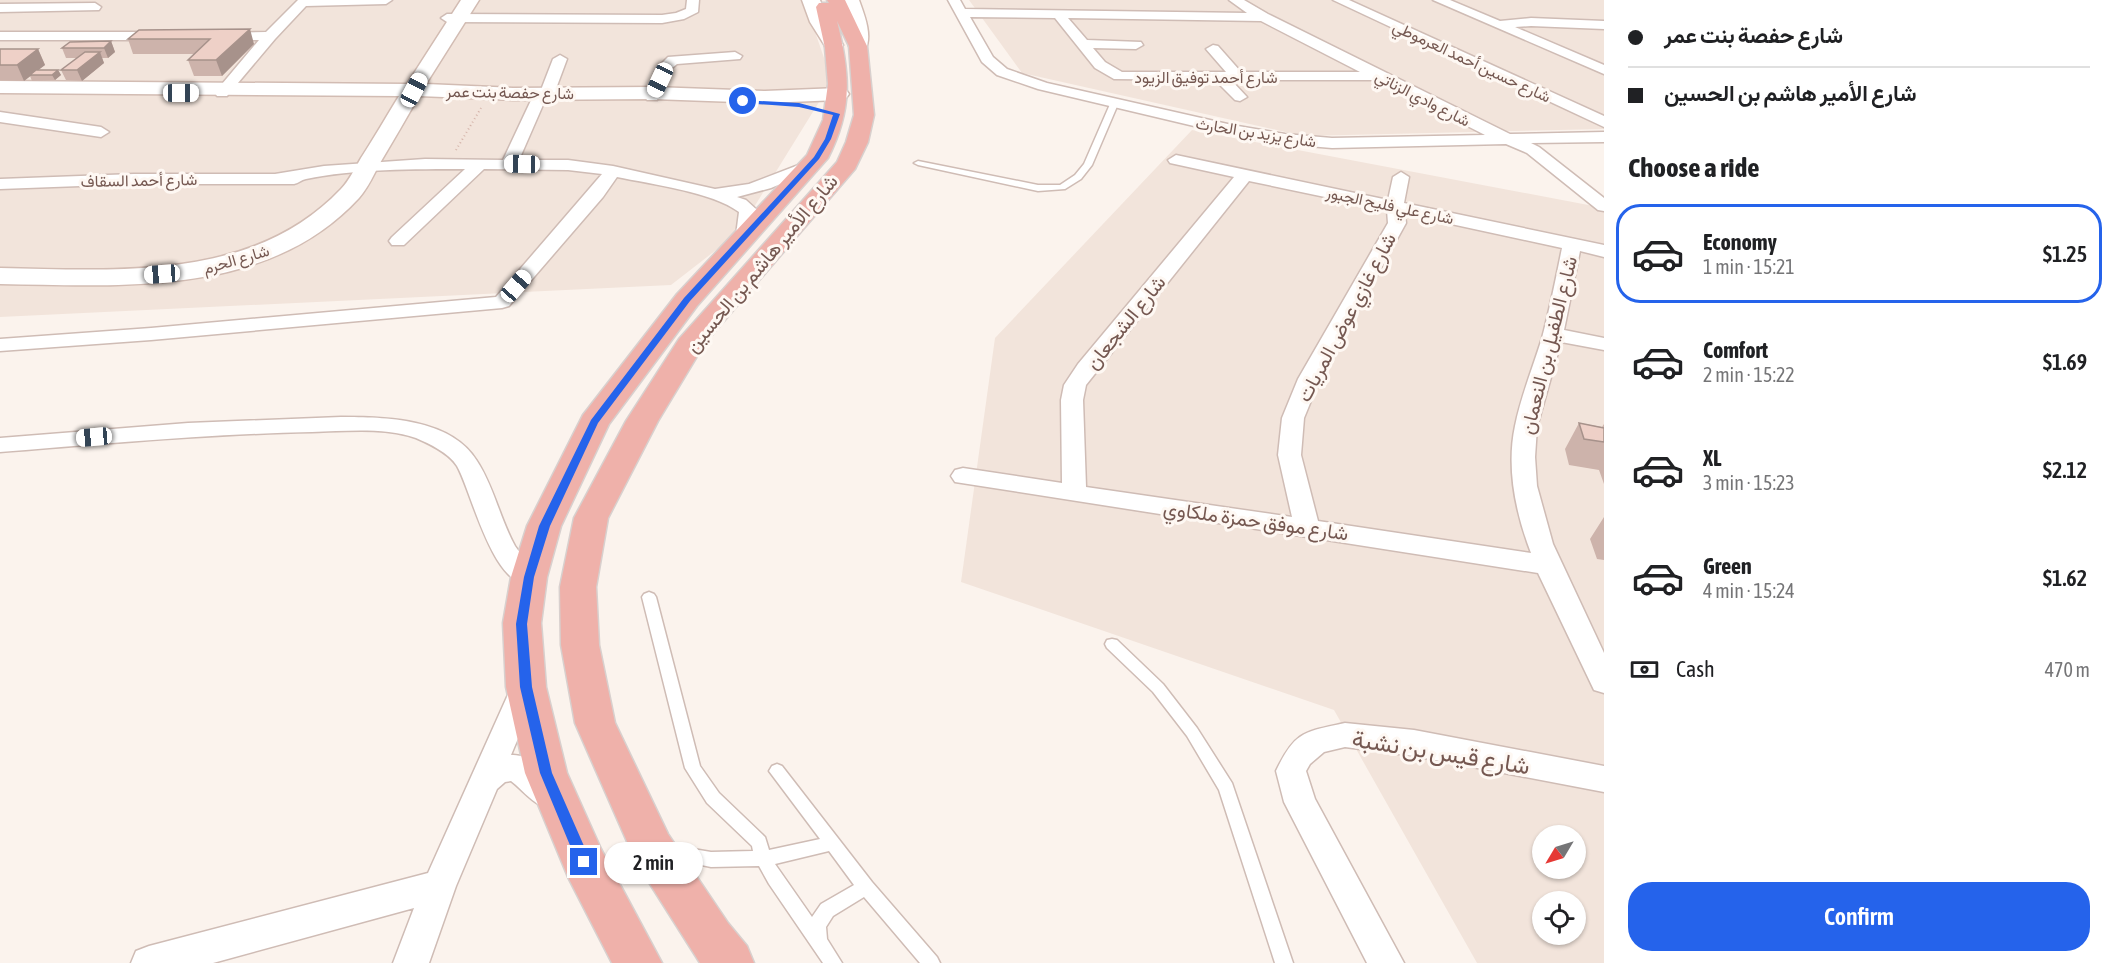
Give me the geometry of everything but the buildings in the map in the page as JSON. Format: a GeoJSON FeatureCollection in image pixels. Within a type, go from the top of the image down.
{"type":"FeatureCollection","features":[{"type":"Feature","properties":{"kind":"highway","name":"شارع الأمير هاشم بن الحسين"},"geometry":{"type":"LineString","coordinates":[[730,963],[711,939],[652,848],[595,723],[580,645],[578,587],[591,518],[642,421],[693,339],[847,164],[857,142],[864,115],[846,45],[831,2]]}},
{"type":"Feature","properties":{"kind":"highway","name":"شارع الأمير هاشم بن الحسين"},"geometry":{"type":"LineString","coordinates":[[638,963],[584,862],[546,773],[526,687],[522,624],[529,577],[544,526],[594,422],[687,300],[809,166],[828,139],[838,104],[846,45]]}},
{"type":"Feature","properties":{"kind":"street"},"geometry":{"type":"LineString","coordinates":[[224,91],[270,36],[304,1],[386,0]]}},
{"type":"Feature","properties":{"kind":"street"},"geometry":{"type":"LineString","coordinates":[[458,9],[662,19],[679,17],[692,12],[693,0]]}},
{"type":"Feature","properties":{"kind":"street","name":"شارع وادي الزناتي"},"geometry":{"type":"LineString","coordinates":[[1235,0],[1263,18],[1545,158],[1604,206]]}},
{"type":"Feature","properties":{"kind":"street","name":"شارع حسين أحمد العرموطي"},"geometry":{"type":"LineString","coordinates":[[1339,0],[1604,122]]}},
{"type":"Feature","properties":{"kind":"street"},"geometry":{"type":"LineString","coordinates":[[1439,0],[1604,70]]}},
{"type":"Feature","properties":{"kind":"street"},"geometry":{"type":"LineString","coordinates":[[0,8],[99,3]]}},
{"type":"Feature","properties":{"kind":"street"},"geometry":{"type":"LineString","coordinates":[[58,36],[99,3]]}},
{"type":"Feature","properties":{"kind":"street"},"geometry":{"type":"LineString","coordinates":[[959,7],[1058,14],[1263,18]]}},
{"type":"Feature","properties":{"kind":"street","name":"شارع يزيد بن الحارث"},"geometry":{"type":"LineString","coordinates":[[959,7],[987,59],[1002,72],[1043,86],[1114,104],[1232,130],[1309,142],[1604,138]]}},
{"type":"Feature","properties":{"kind":"street","name":"شارع الحرم"},"geometry":{"type":"LineString","coordinates":[[0,276],[141,276],[201,270],[233,263],[274,248],[321,222],[340,206],[356,173],[402,94],[458,9]]}},
{"type":"Feature","properties":{"kind":"street","name":"شارع أحمد توفيق الزيود"},"geometry":{"type":"LineString","coordinates":[[1058,14],[1100,65],[1119,76],[1382,76]]}},
{"type":"Feature","properties":{"kind":"street"},"geometry":{"type":"LineString","coordinates":[[1497,25],[1531,22],[1604,25]]}},
{"type":"Feature","properties":{"kind":"street"},"geometry":{"type":"LineString","coordinates":[[0,36],[176,36]]}},
{"type":"Feature","properties":{"kind":"street"},"geometry":{"type":"LineString","coordinates":[[199,36],[270,36]]}},
{"type":"Feature","properties":{"kind":"street"},"geometry":{"type":"LineString","coordinates":[[1083,44],[1136,45]]}},
{"type":"Feature","properties":{"kind":"street"},"geometry":{"type":"LineString","coordinates":[[1213,49],[1237,76]]}},
{"type":"Feature","properties":{"kind":"street"},"geometry":{"type":"LineString","coordinates":[[653,95],[666,66],[674,60],[735,56]]}},
{"type":"Feature","properties":{"kind":"street"},"geometry":{"type":"LineString","coordinates":[[509,164],[560,59]]}},
{"type":"Feature","properties":{"kind":"street"},"geometry":{"type":"LineString","coordinates":[[1219,76],[1240,97]]}},
{"type":"Feature","properties":{"kind":"street"},"geometry":{"type":"LineString","coordinates":[[1299,76],[1311,89]]}},
{"type":"Feature","properties":{"kind":"street","name":"شارع حفصة بنت عمر"},"geometry":{"type":"LineString","coordinates":[[0,87],[402,94],[653,95],[838,104]]}},
{"type":"Feature","properties":{"kind":"street","name":"شارع حفصة بنت عمر"},"geometry":{"type":"LineString","coordinates":[[0,93],[224,91]]}},
{"type":"Feature","properties":{"kind":"street","name":"شارع حفصة بنت عمر"},"geometry":{"type":"LineString","coordinates":[[402,94],[487,97],[543,95]]}},
{"type":"Feature","properties":{"kind":"street"},"geometry":{"type":"LineString","coordinates":[[0,117],[101,132]]}},
{"type":"Feature","properties":{"kind":"street","name":"شارع علي فليح الجبور"},"geometry":{"type":"LineString","coordinates":[[1176,160],[1604,251]]}},
{"type":"Feature","properties":{"kind":"street","name":"شارع أحمد السقاف"},"geometry":{"type":"LineString","coordinates":[[0,184],[135,179],[279,178],[300,180],[356,173],[418,172],[453,165],[509,164],[568,165],[614,171],[712,193]]}},
{"type":"Feature","properties":{"kind":"street"},"geometry":{"type":"LineString","coordinates":[[398,241],[479,165]]}},
{"type":"Feature","properties":{"kind":"street"},"geometry":{"type":"LineString","coordinates":[[712,193],[735,193],[755,188],[809,166]]}},
{"type":"Feature","properties":{"kind":"street"},"geometry":{"type":"LineString","coordinates":[[0,345],[151,334],[502,302],[614,171]]}},
{"type":"Feature","properties":{"kind":"street","name":"شارع الشجعان"},"geometry":{"type":"LineString","coordinates":[[1074,494],[1072,423],[1075,386],[1086,369],[1245,175]]}},
{"type":"Feature","properties":{"kind":"street","name":"شارع غازي عوض المريات"},"geometry":{"type":"LineString","coordinates":[[1307,527],[1292,471],[1290,432],[1295,413],[1331,336],[1397,223],[1395,206],[1401,177]]}},
{"type":"Feature","properties":{"kind":"street"},"geometry":{"type":"LineString","coordinates":[[712,193],[740,204],[748,210],[745,236]]}},
{"type":"Feature","properties":{"kind":"street","name":"شارع الطفيل بن النعمان"},"geometry":{"type":"LineString","coordinates":[[1572,244],[1553,334],[1525,433],[1523,456],[1526,487],[1549,564],[1604,682]]}},
{"type":"Feature","properties":{"kind":"street"},"geometry":{"type":"LineString","coordinates":[[1553,334],[1604,344]]}},
{"type":"Feature","properties":{"kind":"street"},"geometry":{"type":"LineString","coordinates":[[0,445],[183,430],[287,425],[376,424],[410,429],[425,433],[449,446],[467,463],[505,552],[529,577]]}},
{"type":"Feature","properties":{"kind":"street","name":"شارع موفق حمزة ملكاوي"},"geometry":{"type":"LineString","coordinates":[[963,476],[1549,564]]}},
{"type":"Feature","properties":{"kind":"street"},"geometry":{"type":"LineString","coordinates":[[411,963],[439,886],[526,687]]}},
{"type":"Feature","properties":{"kind":"street","name":"شارع قيس بن نشبة"},"geometry":{"type":"LineString","coordinates":[[1386,963],[1300,802],[1291,771],[1299,755],[1315,742],[1346,735],[1414,743],[1604,779]]}},
{"type":"Feature","properties":{"kind":"street"},"geometry":{"type":"LineString","coordinates":[[485,780],[496,771],[515,767],[536,782],[562,810]]}},
{"type":"Feature","properties":{"kind":"street"},"geometry":{"type":"LineString","coordinates":[[149,963],[439,886]]}},
{"type":"Feature","properties":{"kind":"lane"},"geometry":{"type":"LineString","coordinates":[[918,163],[1038,188],[1062,187],[1078,177],[1088,165],[1114,104]]}},
{"type":"Feature","properties":{"kind":"lane"},"geometry":{"type":"LineString","coordinates":[[649,597],[693,768],[713,798],[759,842],[762,858],[833,963]]}},
{"type":"Feature","properties":{"kind":"lane"},"geometry":{"type":"LineString","coordinates":[[1112,644],[1158,688],[1192,732],[1226,788],[1284,963]]}},
{"type":"Feature","properties":{"kind":"lane"},"geometry":{"type":"LineString","coordinates":[[777,771],[866,887],[930,963]]}},
{"type":"Feature","properties":{"kind":"lane"},"geometry":{"type":"LineString","coordinates":[[652,848],[716,861],[785,856],[833,843]]}},
{"type":"Feature","properties":{"kind":"lane"},"geometry":{"type":"LineString","coordinates":[[819,942],[817,925],[827,910],[866,887]]}},
{"type":"Feature","properties":{"kind":"path"},"geometry":{"type":"LineString","coordinates":[[453,165],[487,97]]}},
{"type":"Feature","properties":{"kind":"shaded area"},"geometry":{"type":"Polygon","coordinates":[[[0,0],[804,0],[832,81],[738,233],[671,285],[0,317],[0,0]]]}},
{"type":"Feature","properties":{"kind":"shaded area"},"geometry":{"type":"Polygon","coordinates":[[[969,0],[1604,0],[1604,129],[1303,136],[1022,73],[969,0]]]}},
{"type":"Feature","properties":{"kind":"shaded area"},"geometry":{"type":"Polygon","coordinates":[[[1192,130],[1604,208],[1604,963],[1477,963],[1334,710],[961,582],[995,338],[1192,130]]]}},
{"type":"Feature","properties":{"kind":"route"},"geometry":{"type":"LineString","coordinates":[[584,862],[546,773],[526,687],[522,624],[529,577],[544,526],[594,422],[687,300],[817,158],[828,139],[837,114],[799,105],[743,101]]}}]}
